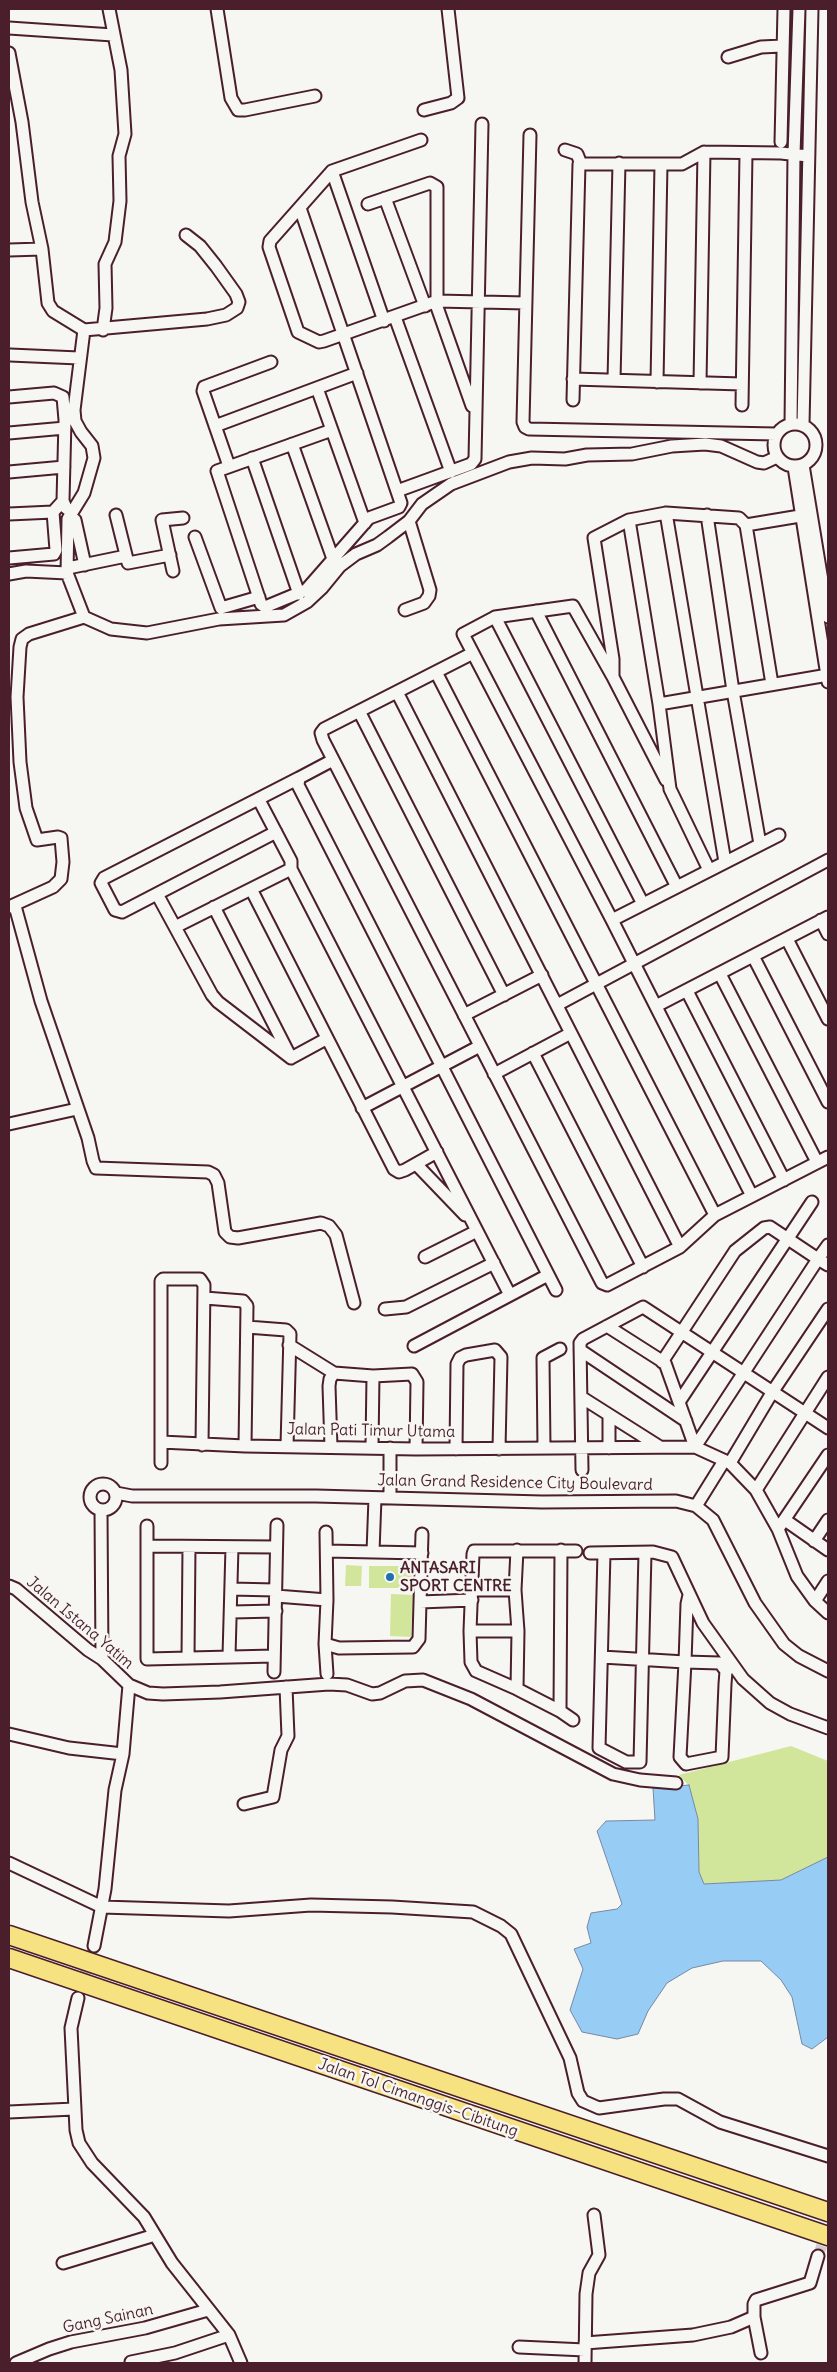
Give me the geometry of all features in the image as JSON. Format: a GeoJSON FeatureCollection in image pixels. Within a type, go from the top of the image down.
{"type":"FeatureCollection","features":[{"type":"Feature","properties":{"kind":"highway","name":"Jalan Tol Cimanggis–Cibitung"},"geometry":{"type":"LineString","coordinates":[[9,1935],[828,2212]]}},
{"type":"Feature","properties":{"kind":"highway","name":"Jalan Tol Cimanggis–Cibitung"},"geometry":{"type":"LineString","coordinates":[[9,1958],[828,2236]]}},
{"type":"Feature","properties":{"kind":"street"},"geometry":{"type":"LineString","coordinates":[[103,330],[106,308],[105,264],[115,242],[120,201],[119,156],[126,134],[122,70],[113,35],[109,9]]}},
{"type":"Feature","properties":{"kind":"street"},"geometry":{"type":"LineString","coordinates":[[217,9],[232,98],[238,110],[316,96]]}},
{"type":"Feature","properties":{"kind":"street"},"geometry":{"type":"LineString","coordinates":[[424,110],[451,103],[458,98],[448,9]]}},
{"type":"Feature","properties":{"kind":"street"},"geometry":{"type":"LineString","coordinates":[[780,142],[784,9]]}},
{"type":"Feature","properties":{"kind":"street"},"geometry":{"type":"LineString","coordinates":[[791,424],[794,154],[799,9]]}},
{"type":"Feature","properties":{"kind":"street"},"geometry":{"type":"LineString","coordinates":[[803,425],[812,9]]}},
{"type":"Feature","properties":{"kind":"street"},"geometry":{"type":"LineString","coordinates":[[9,28],[113,35]]}},
{"type":"Feature","properties":{"kind":"street"},"geometry":{"type":"LineString","coordinates":[[728,57],[761,47],[782,46]]}},
{"type":"Feature","properties":{"kind":"street"},"geometry":{"type":"LineString","coordinates":[[9,53],[32,202],[42,249],[48,304],[53,310],[84,330],[103,330],[207,319],[226,315],[237,308],[239,302],[236,294],[200,246],[186,235]]}},
{"type":"Feature","properties":{"kind":"street"},"geometry":{"type":"LineString","coordinates":[[397,491],[471,464],[475,459],[482,124]]}},
{"type":"Feature","properties":{"kind":"street"},"geometry":{"type":"LineString","coordinates":[[530,135],[523,422],[526,428],[776,434]]}},
{"type":"Feature","properties":{"kind":"street"},"geometry":{"type":"LineString","coordinates":[[421,140],[332,171],[269,244],[298,332],[319,342],[437,302],[526,303]]}},
{"type":"Feature","properties":{"kind":"street"},"geometry":{"type":"LineString","coordinates":[[565,150],[577,154],[580,158],[578,168],[573,400]]}},
{"type":"Feature","properties":{"kind":"street"},"geometry":{"type":"LineString","coordinates":[[580,164],[685,164],[704,152],[808,156]]}},
{"type":"Feature","properties":{"kind":"street"},"geometry":{"type":"LineString","coordinates":[[700,383],[704,152]]}},
{"type":"Feature","properties":{"kind":"street"},"geometry":{"type":"LineString","coordinates":[[742,405],[746,154]]}},
{"type":"Feature","properties":{"kind":"street"},"geometry":{"type":"LineString","coordinates":[[614,380],[619,163]]}},
{"type":"Feature","properties":{"kind":"street"},"geometry":{"type":"LineString","coordinates":[[657,382],[661,164]]}},
{"type":"Feature","properties":{"kind":"street"},"geometry":{"type":"LineString","coordinates":[[332,171],[450,472]]}},
{"type":"Feature","properties":{"kind":"street"},"geometry":{"type":"LineString","coordinates":[[368,204],[430,183],[437,187],[437,302],[439,314],[475,413]]}},
{"type":"Feature","properties":{"kind":"street"},"geometry":{"type":"LineString","coordinates":[[385,198],[425,306]]}},
{"type":"Feature","properties":{"kind":"street"},"geometry":{"type":"LineString","coordinates":[[300,208],[401,505],[369,518],[306,590],[265,607],[261,604],[216,473],[218,470],[332,430]]}},
{"type":"Feature","properties":{"kind":"street"},"geometry":{"type":"LineString","coordinates":[[9,250],[42,249]]}},
{"type":"Feature","properties":{"kind":"street"},"geometry":{"type":"LineString","coordinates":[[84,330],[74,410],[75,421],[92,446],[94,458],[84,493],[73,516],[68,519],[67,570],[84,617]]}},
{"type":"Feature","properties":{"kind":"street"},"geometry":{"type":"LineString","coordinates":[[10,355],[79,358]]}},
{"type":"Feature","properties":{"kind":"street"},"geometry":{"type":"LineString","coordinates":[[229,466],[203,391],[204,387],[271,362]]}},
{"type":"Feature","properties":{"kind":"street"},"geometry":{"type":"LineString","coordinates":[[215,426],[357,373]]}},
{"type":"Feature","properties":{"kind":"street"},"geometry":{"type":"LineString","coordinates":[[573,379],[742,384]]}},
{"type":"Feature","properties":{"kind":"street"},"geometry":{"type":"LineString","coordinates":[[317,388],[365,522]]}},
{"type":"Feature","properties":{"kind":"street"},"geometry":{"type":"LineString","coordinates":[[9,397],[59,394],[63,398],[65,428],[63,501],[73,516],[85,565]]}},
{"type":"Feature","properties":{"kind":"street"},"geometry":{"type":"LineString","coordinates":[[791,424],[803,425],[812,432],[816,441],[816,451],[811,460],[798,466],[784,464],[777,457],[774,446],[776,434],[782,427],[791,424]]}},
{"type":"Feature","properties":{"kind":"street"},"geometry":{"type":"LineString","coordinates":[[9,433],[65,428]]}},
{"type":"Feature","properties":{"kind":"street"},"geometry":{"type":"LineString","coordinates":[[816,441],[828,438]]}},
{"type":"Feature","properties":{"kind":"street"},"geometry":{"type":"LineString","coordinates":[[292,444],[333,559]]}},
{"type":"Feature","properties":{"kind":"street"},"geometry":{"type":"LineString","coordinates":[[354,1304],[336,1235],[329,1226],[321,1223],[238,1238],[230,1237],[225,1232],[218,1183],[214,1175],[208,1172],[96,1168],[88,1138],[41,1001],[12,906],[53,888],[61,878],[63,862],[60,838],[37,840],[26,808],[20,762],[18,715],[20,648],[22,639],[29,634],[84,617],[111,629],[147,633],[219,619],[284,615],[307,602],[322,588],[340,566],[356,554],[378,545],[409,521],[422,504],[451,484],[509,462],[532,458],[565,459],[586,455],[632,454],[672,446],[705,444],[721,446],[757,462],[764,463],[777,457]]}},
{"type":"Feature","properties":{"kind":"street"},"geometry":{"type":"LineString","coordinates":[[252,458],[299,594]]}},
{"type":"Feature","properties":{"kind":"street"},"geometry":{"type":"LineString","coordinates":[[660,704],[772,684],[828,677],[800,516],[798,466]]}},
{"type":"Feature","properties":{"kind":"street"},"geometry":{"type":"LineString","coordinates":[[798,466],[828,617]]}},
{"type":"Feature","properties":{"kind":"street"},"geometry":{"type":"LineString","coordinates":[[9,472],[64,467]]}},
{"type":"Feature","properties":{"kind":"street"},"geometry":{"type":"LineString","coordinates":[[9,514],[53,512],[63,501]]}},
{"type":"Feature","properties":{"kind":"street"},"geometry":{"type":"LineString","coordinates":[[9,558],[54,554],[56,550],[53,512]]}},
{"type":"Feature","properties":{"kind":"street"},"geometry":{"type":"LineString","coordinates":[[666,513],[725,862]]}},
{"type":"Feature","properties":{"kind":"street"},"geometry":{"type":"LineString","coordinates":[[613,677],[613,660],[594,540],[596,536],[628,520],[666,513],[740,518],[746,525],[772,684]]}},
{"type":"Feature","properties":{"kind":"street"},"geometry":{"type":"LineString","coordinates":[[116,515],[128,563],[170,554]]}},
{"type":"Feature","properties":{"kind":"street"},"geometry":{"type":"LineString","coordinates":[[706,515],[733,691],[760,844]]}},
{"type":"Feature","properties":{"kind":"street"},"geometry":{"type":"LineString","coordinates":[[746,525],[800,516]]}},
{"type":"Feature","properties":{"kind":"street"},"geometry":{"type":"LineString","coordinates":[[173,571],[162,520],[183,518]]}},
{"type":"Feature","properties":{"kind":"street"},"geometry":{"type":"LineString","coordinates":[[628,520],[660,704],[670,789]]}},
{"type":"Feature","properties":{"kind":"street"},"geometry":{"type":"LineString","coordinates":[[405,610],[424,603],[429,596],[430,590],[409,521]]}},
{"type":"Feature","properties":{"kind":"street"},"geometry":{"type":"LineString","coordinates":[[195,537],[221,608],[259,596]]}},
{"type":"Feature","properties":{"kind":"street"},"geometry":{"type":"LineString","coordinates":[[9,574],[67,570],[126,556]]}},
{"type":"Feature","properties":{"kind":"street"},"geometry":{"type":"LineString","coordinates":[[709,870],[613,677],[575,607],[536,610],[495,617],[462,634],[635,964],[752,1196]]}},
{"type":"Feature","properties":{"kind":"street"},"geometry":{"type":"LineString","coordinates":[[536,610],[677,887]]}},
{"type":"Feature","properties":{"kind":"street"},"geometry":{"type":"LineString","coordinates":[[495,617],[643,904]]}},
{"type":"Feature","properties":{"kind":"street"},"geometry":{"type":"LineString","coordinates":[[472,654],[324,729],[321,733],[333,760],[602,1283],[607,1285],[680,1247],[715,1215],[828,1157]]}},
{"type":"Feature","properties":{"kind":"street"},"geometry":{"type":"LineString","coordinates":[[436,672],[715,1215]]}},
{"type":"Feature","properties":{"kind":"street"},"geometry":{"type":"LineString","coordinates":[[397,692],[680,1247]]}},
{"type":"Feature","properties":{"kind":"street"},"geometry":{"type":"LineString","coordinates":[[359,711],[504,995]]}},
{"type":"Feature","properties":{"kind":"street"},"geometry":{"type":"LineString","coordinates":[[276,832],[118,913],[102,880],[333,760]]}},
{"type":"Feature","properties":{"kind":"street"},"geometry":{"type":"LineString","coordinates":[[299,778],[298,785],[556,1290]]}},
{"type":"Feature","properties":{"kind":"street"},"geometry":{"type":"LineString","coordinates":[[259,800],[291,861],[291,869],[510,1295]]}},
{"type":"Feature","properties":{"kind":"street"},"geometry":{"type":"LineString","coordinates":[[612,920],[779,835]]}},
{"type":"Feature","properties":{"kind":"street"},"geometry":{"type":"LineString","coordinates":[[557,1005],[828,860]]}},
{"type":"Feature","properties":{"kind":"street"},"geometry":{"type":"LineString","coordinates":[[176,927],[291,869]]}},
{"type":"Feature","properties":{"kind":"street"},"geometry":{"type":"LineString","coordinates":[[251,889],[394,1169],[398,1172],[437,1152]]}},
{"type":"Feature","properties":{"kind":"street"},"geometry":{"type":"LineString","coordinates":[[156,894],[218,1002],[291,1058]]}},
{"type":"Feature","properties":{"kind":"street"},"geometry":{"type":"LineString","coordinates":[[214,907],[291,1058]]}},
{"type":"Feature","properties":{"kind":"street"},"geometry":{"type":"LineString","coordinates":[[656,1006],[825,919],[828,934]]}},
{"type":"Feature","properties":{"kind":"street"},"geometry":{"type":"LineString","coordinates":[[787,939],[828,1019]]}},
{"type":"Feature","properties":{"kind":"street"},"geometry":{"type":"LineString","coordinates":[[753,956],[828,1102]]}},
{"type":"Feature","properties":{"kind":"street"},"geometry":{"type":"LineString","coordinates":[[720,974],[817,1162]]}},
{"type":"Feature","properties":{"kind":"street"},"geometry":{"type":"LineString","coordinates":[[464,1015],[542,975]]}},
{"type":"Feature","properties":{"kind":"street"},"geometry":{"type":"LineString","coordinates":[[687,991],[784,1180]]}},
{"type":"Feature","properties":{"kind":"street"},"geometry":{"type":"LineString","coordinates":[[494,1074],[571,1033]]}},
{"type":"Feature","properties":{"kind":"street"},"geometry":{"type":"LineString","coordinates":[[291,1058],[326,1039]]}},
{"type":"Feature","properties":{"kind":"street"},"geometry":{"type":"LineString","coordinates":[[362,1108],[480,1046]]}},
{"type":"Feature","properties":{"kind":"street"},"geometry":{"type":"LineString","coordinates":[[533,1053],[643,1267]]}},
{"type":"Feature","properties":{"kind":"street"},"geometry":{"type":"LineString","coordinates":[[9,1124],[77,1109]]}},
{"type":"Feature","properties":{"kind":"street"},"geometry":{"type":"LineString","coordinates":[[416,1164],[475,1226]]}},
{"type":"Feature","properties":{"kind":"street"},"geometry":{"type":"LineString","coordinates":[[679,1402],[812,1202]]}},
{"type":"Feature","properties":{"kind":"street"},"geometry":{"type":"LineString","coordinates":[[425,1257],[475,1226]]}},
{"type":"Feature","properties":{"kind":"street"},"geometry":{"type":"LineString","coordinates":[[662,1362],[741,1244],[767,1226],[823,1262]]}},
{"type":"Feature","properties":{"kind":"street"},"geometry":{"type":"LineString","coordinates":[[695,1447],[744,1372],[823,1262],[828,1245]]}},
{"type":"Feature","properties":{"kind":"street"},"geometry":{"type":"LineString","coordinates":[[385,1308],[406,1307],[494,1263]]}},
{"type":"Feature","properties":{"kind":"street"},"geometry":{"type":"LineString","coordinates":[[414,1346],[548,1276]]}},
{"type":"Feature","properties":{"kind":"street"},"geometry":{"type":"LineString","coordinates":[[161,1462],[161,1282],[167,1278],[200,1279],[204,1285],[202,1445]]}},
{"type":"Feature","properties":{"kind":"street"},"geometry":{"type":"LineString","coordinates":[[205,1298],[243,1301],[247,1306],[245,1446]]}},
{"type":"Feature","properties":{"kind":"street"},"geometry":{"type":"LineString","coordinates":[[582,1470],[581,1340],[643,1307],[828,1428]]}},
{"type":"Feature","properties":{"kind":"street"},"geometry":{"type":"LineString","coordinates":[[828,1309],[696,1506],[713,1520],[755,1603],[784,1644],[799,1656],[828,1671]]}},
{"type":"Feature","properties":{"kind":"street"},"geometry":{"type":"LineString","coordinates":[[607,1326],[668,1367],[695,1447],[727,1462],[756,1490],[782,1525],[797,1576],[815,1601],[828,1613]]}},
{"type":"Feature","properties":{"kind":"street"},"geometry":{"type":"LineString","coordinates":[[247,1327],[286,1330],[290,1334],[287,1446]]}},
{"type":"Feature","properties":{"kind":"street"},"geometry":{"type":"LineString","coordinates":[[289,1345],[334,1374],[373,1376],[412,1374],[416,1377],[416,1448]]}},
{"type":"Feature","properties":{"kind":"street"},"geometry":{"type":"LineString","coordinates":[[544,1448],[543,1358],[560,1349]]}},
{"type":"Feature","properties":{"kind":"street"},"geometry":{"type":"LineString","coordinates":[[456,1448],[457,1364],[460,1358],[495,1350],[501,1357],[499,1449]]}},
{"type":"Feature","properties":{"kind":"street"},"geometry":{"type":"LineString","coordinates":[[580,1350],[686,1421]]}},
{"type":"Feature","properties":{"kind":"street"},"geometry":{"type":"LineString","coordinates":[[331,1447],[329,1386],[330,1379],[334,1374]]}},
{"type":"Feature","properties":{"kind":"street"},"geometry":{"type":"LineString","coordinates":[[372,1446],[373,1376]]}},
{"type":"Feature","properties":{"kind":"street"},"geometry":{"type":"LineString","coordinates":[[756,1490],[828,1377]]}},
{"type":"Feature","properties":{"kind":"street"},"geometry":{"type":"LineString","coordinates":[[581,1397],[661,1448]]}},
{"type":"Feature","properties":{"kind":"street"},"geometry":{"type":"LineString","coordinates":[[609,1415],[609,1448]]}},
{"type":"Feature","properties":{"kind":"street","name":"Jalan Pati Timur Utama"},"geometry":{"type":"LineString","coordinates":[[161,1442],[202,1445],[372,1446],[390,1448],[695,1447]]}},
{"type":"Feature","properties":{"kind":"street"},"geometry":{"type":"LineString","coordinates":[[390,1448],[390,1498]]}},
{"type":"Feature","properties":{"kind":"street"},"geometry":{"type":"LineString","coordinates":[[782,1525],[828,1455]]}},
{"type":"Feature","properties":{"kind":"street","name":"Jalan Grand Residence City Boulevard"},"geometry":{"type":"LineString","coordinates":[[102,1659],[101,1510],[96,1508],[90,1500],[91,1490],[99,1484],[105,1483],[116,1493],[132,1496],[316,1496],[542,1502],[676,1501],[696,1506]]}},
{"type":"Feature","properties":{"kind":"street"},"geometry":{"type":"LineString","coordinates":[[101,1510],[106,1510],[114,1503],[116,1493]]}},
{"type":"Feature","properties":{"kind":"street"},"geometry":{"type":"LineString","coordinates":[[373,1552],[376,1498]]}},
{"type":"Feature","properties":{"kind":"street"},"geometry":{"type":"LineString","coordinates":[[814,1541],[828,1520]]}},
{"type":"Feature","properties":{"kind":"street"},"geometry":{"type":"LineString","coordinates":[[274,1672],[277,1525]]}},
{"type":"Feature","properties":{"kind":"street"},"geometry":{"type":"LineString","coordinates":[[782,1525],[828,1550]]}},
{"type":"Feature","properties":{"kind":"street"},"geometry":{"type":"LineString","coordinates":[[148,1526],[147,1659],[274,1656]]}},
{"type":"Feature","properties":{"kind":"street"},"geometry":{"type":"LineString","coordinates":[[326,1532],[327,1600],[325,1644],[327,1674]]}},
{"type":"Feature","properties":{"kind":"street"},"geometry":{"type":"LineString","coordinates":[[325,1644],[339,1648],[413,1647],[419,1639],[422,1534]]}},
{"type":"Feature","properties":{"kind":"street"},"geometry":{"type":"LineString","coordinates":[[149,1546],[276,1547]]}},
{"type":"Feature","properties":{"kind":"street"},"geometry":{"type":"LineString","coordinates":[[188,1658],[189,1547]]}},
{"type":"Feature","properties":{"kind":"street"},"geometry":{"type":"LineString","coordinates":[[229,1656],[232,1612],[232,1547]]}},
{"type":"Feature","properties":{"kind":"street"},"geometry":{"type":"LineString","coordinates":[[516,1550],[517,1689]]}},
{"type":"Feature","properties":{"kind":"street"},"geometry":{"type":"LineString","coordinates":[[560,1711],[561,1550]]}},
{"type":"Feature","properties":{"kind":"street"},"geometry":{"type":"LineString","coordinates":[[327,1551],[422,1553]]}},
{"type":"Feature","properties":{"kind":"street"},"geometry":{"type":"LineString","coordinates":[[573,1720],[560,1711],[517,1689],[476,1671],[473,1667],[470,1630],[472,1554],[474,1551],[576,1551]]}},
{"type":"Feature","properties":{"kind":"street"},"geometry":{"type":"LineString","coordinates":[[604,1553],[599,1748],[626,1762],[640,1762],[645,1552]]}},
{"type":"Feature","properties":{"kind":"street"},"geometry":{"type":"LineString","coordinates":[[590,1553],[645,1552],[672,1557],[690,1594],[703,1623],[729,1668],[722,1757],[686,1764],[680,1757],[686,1662],[686,1604],[690,1594]]}},
{"type":"Feature","properties":{"kind":"street"},"geometry":{"type":"LineString","coordinates":[[815,1601],[828,1581]]}},
{"type":"Feature","properties":{"kind":"street","name":"Jalan Istana Yatim"},"geometry":{"type":"LineString","coordinates":[[9,1586],[16,1589],[88,1650],[102,1659],[129,1685]]}},
{"type":"Feature","properties":{"kind":"street"},"geometry":{"type":"LineString","coordinates":[[231,1589],[327,1600]]}},
{"type":"Feature","properties":{"kind":"street"},"geometry":{"type":"LineString","coordinates":[[420,1602],[515,1590]]}},
{"type":"Feature","properties":{"kind":"street"},"geometry":{"type":"LineString","coordinates":[[232,1612],[276,1611]]}},
{"type":"Feature","properties":{"kind":"street"},"geometry":{"type":"LineString","coordinates":[[470,1630],[518,1631]]}},
{"type":"Feature","properties":{"kind":"street"},"geometry":{"type":"LineString","coordinates":[[602,1657],[720,1663],[729,1668],[770,1703],[790,1714],[828,1728]]}},
{"type":"Feature","properties":{"kind":"street"},"geometry":{"type":"LineString","coordinates":[[94,1946],[102,1907],[115,1790],[123,1754],[129,1685],[148,1693],[163,1694],[286,1688],[310,1684],[347,1685],[372,1694],[405,1681],[423,1680],[471,1699],[614,1774],[630,1779],[676,1783]]}},
{"type":"Feature","properties":{"kind":"street"},"geometry":{"type":"LineString","coordinates":[[244,1804],[273,1798],[281,1750],[289,1731],[286,1688]]}},
{"type":"Feature","properties":{"kind":"street"},"geometry":{"type":"LineString","coordinates":[[9,1734],[68,1748],[123,1754]]}},
{"type":"Feature","properties":{"kind":"street"},"geometry":{"type":"LineString","coordinates":[[9,1863],[102,1907],[212,1911],[311,1905],[473,1912],[501,1926],[511,1934],[570,2058],[578,2094],[583,2101],[599,2108],[605,2108],[648,2100],[678,2099],[720,2122],[828,2156]]}},
{"type":"Feature","properties":{"kind":"street"},"geometry":{"type":"LineString","coordinates":[[78,1998],[72,2028],[74,2110],[76,2130],[84,2152],[92,2163],[132,2203],[156,2235],[172,2264],[229,2335],[241,2363]]}},
{"type":"Feature","properties":{"kind":"street"},"geometry":{"type":"LineString","coordinates":[[9,2112],[74,2110]]}},
{"type":"Feature","properties":{"kind":"street"},"geometry":{"type":"LineString","coordinates":[[585,2363],[589,2273],[599,2255],[594,2215]]}},
{"type":"Feature","properties":{"kind":"street"},"geometry":{"type":"LineString","coordinates":[[63,2263],[156,2235]]}},
{"type":"Feature","properties":{"kind":"street"},"geometry":{"type":"LineString","coordinates":[[761,2353],[754,2317],[754,2304],[758,2298],[810,2283],[818,2256]]}},
{"type":"Feature","properties":{"kind":"street","name":"Gang Sainan"},"geometry":{"type":"LineString","coordinates":[[16,2363],[71,2342],[145,2328],[208,2310]]}},
{"type":"Feature","properties":{"kind":"street"},"geometry":{"type":"LineString","coordinates":[[519,2347],[585,2346],[693,2336],[730,2327],[754,2317]]}},
{"type":"Feature","properties":{"kind":"street"},"geometry":{"type":"LineString","coordinates":[[131,2362],[175,2353],[229,2335]]}},
{"type":"Feature","properties":{"kind":"green space"},"geometry":{"type":"Polygon","coordinates":[[[346,1565],[362,1566],[361,1586],[345,1586],[346,1565]]]}},
{"type":"Feature","properties":{"kind":"green space","name":"ANTASARI SPORT CENTRE"},"geometry":{"type":"Polygon","coordinates":[[[369,1566],[412,1566],[412,1588],[369,1588],[369,1566]]]}},
{"type":"Feature","properties":{"kind":"green space"},"geometry":{"type":"Polygon","coordinates":[[[391,1594],[413,1595],[411,1637],[390,1636],[391,1594]]]}},
{"type":"Feature","properties":{"kind":"green space"},"geometry":{"type":"Polygon","coordinates":[[[791,1746],[828,1761],[828,1857],[781,1880],[704,1884],[699,1872],[698,1819],[689,1786],[679,1775],[791,1746]]]}},
{"type":"Feature","properties":{"kind":"water"},"geometry":{"type":"Polygon","coordinates":[[[689,1785],[698,1819],[699,1872],[704,1884],[781,1880],[828,1857],[828,2037],[812,2049],[802,2044],[792,1997],[781,1980],[761,1961],[723,1961],[692,1968],[667,1983],[648,2011],[638,2034],[617,2039],[582,2032],[570,2010],[583,1969],[574,1949],[591,1943],[587,1927],[591,1913],[617,1909],[622,1904],[597,1831],[606,1821],[655,1820],[653,1788],[689,1785]]]}},
{"type":"Feature","properties":{"kind":"tunnel"},"geometry":{"type":"LineString","coordinates":[[80,1989],[94,1946]]}},
{"type":"Feature","properties":{"kind":"tunnel"},"geometry":{"type":"LineString","coordinates":[[818,2256],[828,2229]]}},
{"type":"Feature","properties":{"kind":"place","name":"ANTASARI SPORT CENTRE"},"geometry":{"type":"Point","coordinates":[390,1577]}}]}
